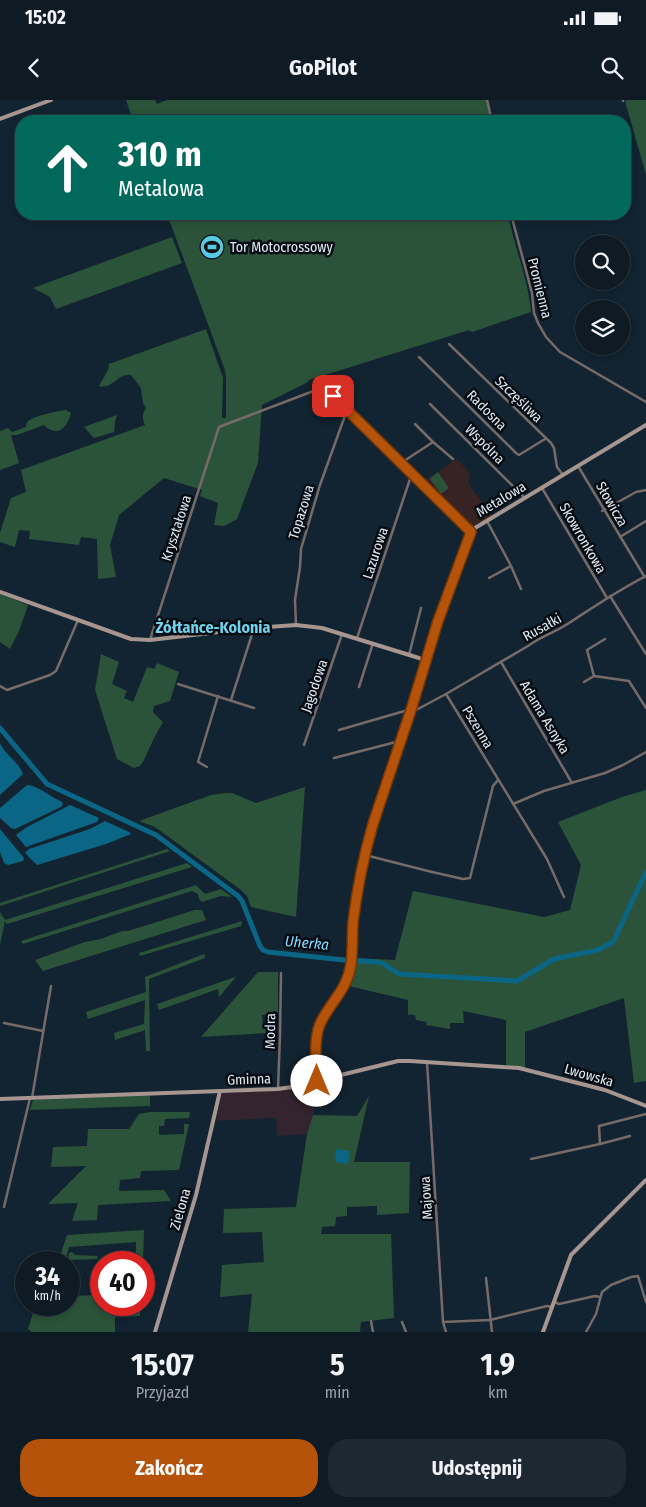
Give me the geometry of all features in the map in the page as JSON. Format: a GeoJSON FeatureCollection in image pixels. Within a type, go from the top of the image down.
{"type":"FeatureCollection","features":[{"type":"Feature","properties":{"kind":"street"},"geometry":{"type":"LineString","coordinates":[[0,118],[51,100]]}},
{"type":"Feature","properties":{"kind":"street"},"geometry":{"type":"LineString","coordinates":[[488,100],[491,115]]}},
{"type":"Feature","properties":{"kind":"street","name":"Promienna"},"geometry":{"type":"LineString","coordinates":[[513,220],[532,293],[534,313],[546,337],[560,352],[646,402]]}},
{"type":"Feature","properties":{"kind":"street","name":"Szczęśliwa"},"geometry":{"type":"LineString","coordinates":[[449,344],[554,448],[557,467],[563,475]]}},
{"type":"Feature","properties":{"kind":"street","name":"Radosna"},"geometry":{"type":"LineString","coordinates":[[419,357],[516,453],[524,453],[545,439]]}},
{"type":"Feature","properties":{"kind":"street","name":"Kryształowa"},"geometry":{"type":"LineString","coordinates":[[150,640],[219,427],[324,386],[347,409]]}},
{"type":"Feature","properties":{"kind":"street","name":"Wspólna"},"geometry":{"type":"LineString","coordinates":[[430,404],[525,498]]}},
{"type":"Feature","properties":{"kind":"street"},"geometry":{"type":"LineString","coordinates":[[347,409],[471,532]]}},
{"type":"Feature","properties":{"kind":"street","name":"Topazowa"},"geometry":{"type":"LineString","coordinates":[[296,625],[295,600],[302,544],[323,476],[347,409]]}},
{"type":"Feature","properties":{"kind":"street"},"geometry":{"type":"LineString","coordinates":[[415,424],[453,459]]}},
{"type":"Feature","properties":{"kind":"street","name":"Metalowa"},"geometry":{"type":"LineString","coordinates":[[317,1081],[316,1042],[324,1018],[346,984],[351,961],[354,919],[365,855],[373,824],[424,669],[420,660],[429,653],[438,621],[471,532],[486,521],[646,425]]}},
{"type":"Feature","properties":{"kind":"street"},"geometry":{"type":"LineString","coordinates":[[401,463],[433,442]]}},
{"type":"Feature","properties":{"kind":"street","name":"Słowicza"},"geometry":{"type":"LineString","coordinates":[[578,466],[603,511],[645,576]]}},
{"type":"Feature","properties":{"kind":"street","name":"Lazurowa"},"geometry":{"type":"LineString","coordinates":[[358,638],[410,480],[414,475]]}},
{"type":"Feature","properties":{"kind":"street","name":"Skowronkowa"},"geometry":{"type":"LineString","coordinates":[[542,488],[608,597],[646,654]]}},
{"type":"Feature","properties":{"kind":"street"},"geometry":{"type":"LineString","coordinates":[[603,511],[636,492],[646,490]]}},
{"type":"Feature","properties":{"kind":"street"},"geometry":{"type":"LineString","coordinates":[[486,521],[511,566],[521,589]]}},
{"type":"Feature","properties":{"kind":"street"},"geometry":{"type":"LineString","coordinates":[[620,537],[646,521]]}},
{"type":"Feature","properties":{"kind":"street"},"geometry":{"type":"LineString","coordinates":[[489,578],[511,566]]}},
{"type":"Feature","properties":{"kind":"street","name":"Rusałki"},"geometry":{"type":"LineString","coordinates":[[446,694],[537,639],[569,624],[608,597],[645,576]]}},
{"type":"Feature","properties":{"kind":"street"},"geometry":{"type":"LineString","coordinates":[[0,592],[131,639],[150,640],[296,625],[322,628],[358,638],[420,660],[429,653]]}},
{"type":"Feature","properties":{"kind":"street"},"geometry":{"type":"LineString","coordinates":[[409,655],[421,608]]}},
{"type":"Feature","properties":{"kind":"street"},"geometry":{"type":"LineString","coordinates":[[0,686],[7,690],[50,675],[56,671],[78,620]]}},
{"type":"Feature","properties":{"kind":"street"},"geometry":{"type":"LineString","coordinates":[[230,700],[254,628]]}},
{"type":"Feature","properties":{"kind":"street","name":"Jagodowa"},"geometry":{"type":"LineString","coordinates":[[304,745],[342,634]]}},
{"type":"Feature","properties":{"kind":"street"},"geometry":{"type":"LineString","coordinates":[[594,676],[588,650],[605,639]]}},
{"type":"Feature","properties":{"kind":"street"},"geometry":{"type":"LineString","coordinates":[[359,687],[373,644]]}},
{"type":"Feature","properties":{"kind":"street","name":"Adama Asnyka"},"geometry":{"type":"LineString","coordinates":[[501,662],[572,783]]}},
{"type":"Feature","properties":{"kind":"street"},"geometry":{"type":"LineString","coordinates":[[584,682],[594,676],[629,681],[646,708]]}},
{"type":"Feature","properties":{"kind":"street"},"geometry":{"type":"LineString","coordinates":[[178,684],[254,708]]}},
{"type":"Feature","properties":{"kind":"street"},"geometry":{"type":"LineString","coordinates":[[339,730],[411,710],[418,710],[446,694]]}},
{"type":"Feature","properties":{"kind":"street","name":"Pszenna"},"geometry":{"type":"LineString","coordinates":[[446,694],[547,859],[564,897]]}},
{"type":"Feature","properties":{"kind":"street"},"geometry":{"type":"LineString","coordinates":[[207,767],[198,762],[218,696]]}},
{"type":"Feature","properties":{"kind":"street"},"geometry":{"type":"LineString","coordinates":[[334,758],[401,742]]}},
{"type":"Feature","properties":{"kind":"street"},"geometry":{"type":"LineString","coordinates":[[513,804],[544,791],[605,773],[646,752]]}},
{"type":"Feature","properties":{"kind":"street"},"geometry":{"type":"LineString","coordinates":[[365,855],[463,879],[470,878],[492,786],[498,780]]}},
{"type":"Feature","properties":{"kind":"street","name":"Modra"},"geometry":{"type":"LineString","coordinates":[[278,1089],[281,973]]}},
{"type":"Feature","properties":{"kind":"street"},"geometry":{"type":"LineString","coordinates":[[4,1208],[31,1098],[51,986]]}},
{"type":"Feature","properties":{"kind":"street"},"geometry":{"type":"LineString","coordinates":[[4,1023],[43,1031]]}},
{"type":"Feature","properties":{"kind":"street","name":"Gminna"},"geometry":{"type":"LineString","coordinates":[[0,1099],[278,1089],[398,1061],[506,1067],[525,1070]]}},
{"type":"Feature","properties":{"kind":"street","name":"Majowa"},"geometry":{"type":"LineString","coordinates":[[427,1062],[446,1332]]}},
{"type":"Feature","properties":{"kind":"street","name":"Lwowska"},"geometry":{"type":"LineString","coordinates":[[525,1070],[605,1090],[646,1106]]}},
{"type":"Feature","properties":{"kind":"street","name":"Zielona"},"geometry":{"type":"LineString","coordinates":[[155,1332],[196,1195],[220,1091]]}},
{"type":"Feature","properties":{"kind":"street"},"geometry":{"type":"LineString","coordinates":[[600,1144],[599,1126],[646,1114]]}},
{"type":"Feature","properties":{"kind":"street"},"geometry":{"type":"LineString","coordinates":[[531,1159],[630,1136]]}},
{"type":"Feature","properties":{"kind":"street"},"geometry":{"type":"LineString","coordinates":[[544,1332],[572,1254],[646,1180]]}},
{"type":"Feature","properties":{"kind":"street"},"geometry":{"type":"LineString","coordinates":[[586,1332],[596,1314],[602,1292],[611,1285],[638,1276],[646,1302]]}},
{"type":"Feature","properties":{"kind":"street"},"geometry":{"type":"LineString","coordinates":[[486,1278],[492,1332]]}},
{"type":"Feature","properties":{"kind":"street"},"geometry":{"type":"LineString","coordinates":[[444,1322],[490,1320],[553,1304],[595,1296],[600,1297]]}},
{"type":"Feature","properties":{"kind":"street"},"geometry":{"type":"LineString","coordinates":[[371,1321],[373,1332]]}},
{"type":"Feature","properties":{"kind":"street"},"geometry":{"type":"LineString","coordinates":[[402,1322],[406,1332]]}},
{"type":"Feature","properties":{"kind":"shaded area"},"geometry":{"type":"Polygon","coordinates":[[[457,459],[470,473],[468,483],[492,516],[470,529],[424,481],[457,459]]]}},
{"type":"Feature","properties":{"kind":"shaded area"},"geometry":{"type":"Polygon","coordinates":[[[320,1082],[307,1134],[277,1136],[276,1118],[216,1121],[222,1093],[286,1090],[320,1082]]]}},
{"type":"Feature","properties":{"kind":"green space"},"geometry":{"type":"Polygon","coordinates":[[[126,100],[155,100],[157,104],[167,100],[486,100],[490,115],[131,115],[126,100]]]}},
{"type":"Feature","properties":{"kind":"green space"},"geometry":{"type":"Polygon","coordinates":[[[646,100],[646,175],[631,122],[631,115],[629,115],[625,101],[646,100]]]}},
{"type":"Feature","properties":{"kind":"green space"},"geometry":{"type":"Polygon","coordinates":[[[169,220],[510,220],[527,287],[531,312],[472,332],[469,330],[309,380],[262,405],[258,463],[237,519],[224,526],[214,525],[218,503],[200,496],[202,490],[164,478],[119,515],[110,545],[116,577],[98,579],[97,539],[81,537],[79,545],[29,539],[30,531],[19,530],[15,547],[0,542],[0,533],[11,498],[26,492],[21,470],[145,425],[143,416],[146,408],[143,403],[141,388],[131,375],[122,376],[108,386],[99,386],[108,370],[109,364],[206,329],[223,378],[222,418],[226,418],[225,370],[169,220]]]}},
{"type":"Feature","properties":{"kind":"green space"},"geometry":{"type":"Polygon","coordinates":[[[172,237],[182,263],[56,309],[50,297],[33,288],[172,237]]]}},
{"type":"Feature","properties":{"kind":"green space"},"geometry":{"type":"Polygon","coordinates":[[[66,410],[71,413],[70,417],[67,424],[58,431],[50,430],[44,425],[17,435],[11,435],[19,463],[0,470],[0,431],[8,428],[12,432],[26,427],[27,422],[34,418],[66,410]]]}},
{"type":"Feature","properties":{"kind":"green space"},"geometry":{"type":"Polygon","coordinates":[[[117,415],[114,432],[94,438],[84,427],[117,415]]]}},
{"type":"Feature","properties":{"kind":"green space"},"geometry":{"type":"Polygon","coordinates":[[[438,472],[449,488],[441,494],[430,479],[438,472]]]}},
{"type":"Feature","properties":{"kind":"green space"},"geometry":{"type":"Polygon","coordinates":[[[0,594],[28,605],[19,631],[10,649],[0,642],[0,594]]]}},
{"type":"Feature","properties":{"kind":"green space"},"geometry":{"type":"Polygon","coordinates":[[[101,654],[119,662],[112,684],[127,691],[124,698],[133,702],[147,667],[154,669],[157,663],[179,672],[170,701],[154,706],[153,712],[163,722],[144,760],[140,766],[134,768],[117,759],[95,690],[101,654]]]}},
{"type":"Feature","properties":{"kind":"green space"},"geometry":{"type":"Polygon","coordinates":[[[305,787],[296,917],[251,907],[247,896],[241,890],[155,827],[139,821],[211,795],[232,793],[256,803],[305,787]]]}},
{"type":"Feature","properties":{"kind":"green space"},"geometry":{"type":"Polygon","coordinates":[[[646,790],[646,1081],[634,1083],[624,998],[525,1032],[525,1068],[506,1065],[506,1020],[463,1011],[464,1023],[450,1023],[450,1029],[426,1025],[427,1022],[416,1020],[415,1015],[408,1015],[408,1000],[349,986],[355,958],[395,960],[413,891],[544,917],[570,910],[581,865],[558,822],[622,797],[646,790]]]}},
{"type":"Feature","properties":{"kind":"green space"},"geometry":{"type":"Polygon","coordinates":[[[167,849],[170,851],[0,906],[0,903],[167,849]]]}},
{"type":"Feature","properties":{"kind":"green space"},"geometry":{"type":"Polygon","coordinates":[[[187,863],[192,867],[7,924],[5,921],[0,945],[0,912],[5,920],[187,863]]]}},
{"type":"Feature","properties":{"kind":"green space"},"geometry":{"type":"Polygon","coordinates":[[[196,885],[205,894],[221,889],[232,897],[221,896],[202,902],[198,894],[192,891],[23,944],[21,941],[196,885]]]}},
{"type":"Feature","properties":{"kind":"green space"},"geometry":{"type":"Polygon","coordinates":[[[195,910],[202,910],[206,920],[43,971],[35,960],[85,942],[101,939],[195,910]]]}},
{"type":"Feature","properties":{"kind":"green space"},"geometry":{"type":"Polygon","coordinates":[[[242,921],[241,926],[140,956],[139,953],[242,921]]]}},
{"type":"Feature","properties":{"kind":"green space"},"geometry":{"type":"Polygon","coordinates":[[[204,954],[205,958],[149,979],[150,1051],[146,1051],[145,1030],[115,1040],[114,1033],[144,1024],[145,1000],[88,1019],[86,1012],[146,992],[145,977],[204,954]]]}},
{"type":"Feature","properties":{"kind":"green space"},"geometry":{"type":"Polygon","coordinates":[[[258,972],[278,972],[278,1014],[262,1015],[263,1025],[268,1025],[268,1033],[201,1037],[258,972]]]}},
{"type":"Feature","properties":{"kind":"green space"},"geometry":{"type":"Polygon","coordinates":[[[241,975],[236,977],[219,997],[218,989],[159,1010],[157,1004],[241,975]]]}},
{"type":"Feature","properties":{"kind":"green space"},"geometry":{"type":"Polygon","coordinates":[[[150,1095],[150,1106],[30,1110],[33,1100],[150,1095]]]}},
{"type":"Feature","properties":{"kind":"green space"},"geometry":{"type":"Polygon","coordinates":[[[369,1096],[354,1162],[410,1162],[409,1213],[377,1215],[377,1206],[347,1207],[347,1216],[336,1217],[335,1226],[322,1227],[321,1234],[391,1234],[394,1318],[361,1322],[360,1332],[248,1332],[252,1294],[220,1297],[222,1265],[264,1262],[262,1232],[223,1233],[224,1209],[296,1207],[307,1134],[313,1115],[357,1116],[369,1096]]]}},
{"type":"Feature","properties":{"kind":"green space"},"geometry":{"type":"Polygon","coordinates":[[[150,1112],[190,1112],[189,1118],[165,1119],[164,1126],[159,1126],[159,1135],[184,1134],[184,1124],[189,1124],[179,1170],[141,1171],[140,1178],[120,1180],[119,1191],[164,1190],[171,1201],[98,1205],[97,1220],[72,1221],[78,1203],[48,1204],[86,1166],[51,1167],[53,1147],[87,1146],[88,1129],[129,1129],[139,1114],[150,1112]]]}},
{"type":"Feature","properties":{"kind":"green space"},"geometry":{"type":"Polygon","coordinates":[[[144,1230],[143,1251],[136,1251],[136,1242],[69,1247],[68,1251],[62,1251],[67,1235],[144,1230]]]}},
{"type":"Feature","properties":{"kind":"green space"},"geometry":{"type":"Polygon","coordinates":[[[80,1255],[90,1256],[90,1259],[80,1260],[80,1255]]]}},
{"type":"Feature","properties":{"kind":"green space"},"geometry":{"type":"Polygon","coordinates":[[[90,1295],[90,1316],[140,1316],[115,1317],[115,1332],[31,1332],[28,1329],[32,1316],[80,1316],[80,1296],[90,1295]]]}},
{"type":"Feature","properties":{"kind":"water"},"geometry":{"type":"Polygon","coordinates":[[[0,743],[23,774],[0,795],[0,743]]]}},
{"type":"Feature","properties":{"kind":"water"},"geometry":{"type":"Polygon","coordinates":[[[27,785],[40,789],[63,804],[61,807],[15,829],[11,828],[0,818],[0,808],[27,785]]]}},
{"type":"Feature","properties":{"kind":"water"},"geometry":{"type":"Polygon","coordinates":[[[70,805],[99,818],[97,822],[26,847],[16,835],[27,827],[70,805]]]}},
{"type":"Feature","properties":{"kind":"water"},"geometry":{"type":"Polygon","coordinates":[[[105,821],[131,834],[106,844],[37,865],[25,853],[29,849],[90,829],[105,821]]]}},
{"type":"Feature","properties":{"kind":"water"},"geometry":{"type":"Polygon","coordinates":[[[0,829],[24,858],[23,861],[8,865],[4,863],[0,852],[0,829]]]}},
{"type":"Feature","properties":{"kind":"water"},"geometry":{"type":"Polygon","coordinates":[[[336,1149],[350,1151],[348,1164],[335,1162],[336,1149]]]}},
{"type":"Feature","properties":{"kind":"waterway","name":"Uherka"},"geometry":{"type":"LineString","coordinates":[[0,728],[47,784],[156,835],[238,896],[242,901],[260,946],[268,952],[377,962],[382,963],[399,974],[517,981],[554,959],[598,950],[613,942],[646,872]]}},
{"type":"Feature","properties":{"kind":"place","name":"Tor Motocrossowy"},"geometry":{"type":"Point","coordinates":[212,247]}},
{"type":"Feature","properties":{"kind":"district","name":"Żółtańce-Kolonia"},"geometry":{"type":"Point","coordinates":[213,627]}},
{"type":"Feature","properties":{"kind":"route"},"geometry":{"type":"LineString","coordinates":[[317,1081],[317,1035],[324,1018],[346,984],[351,963],[354,919],[373,824],[438,621],[468,535],[471,532],[333,396]]}}]}
